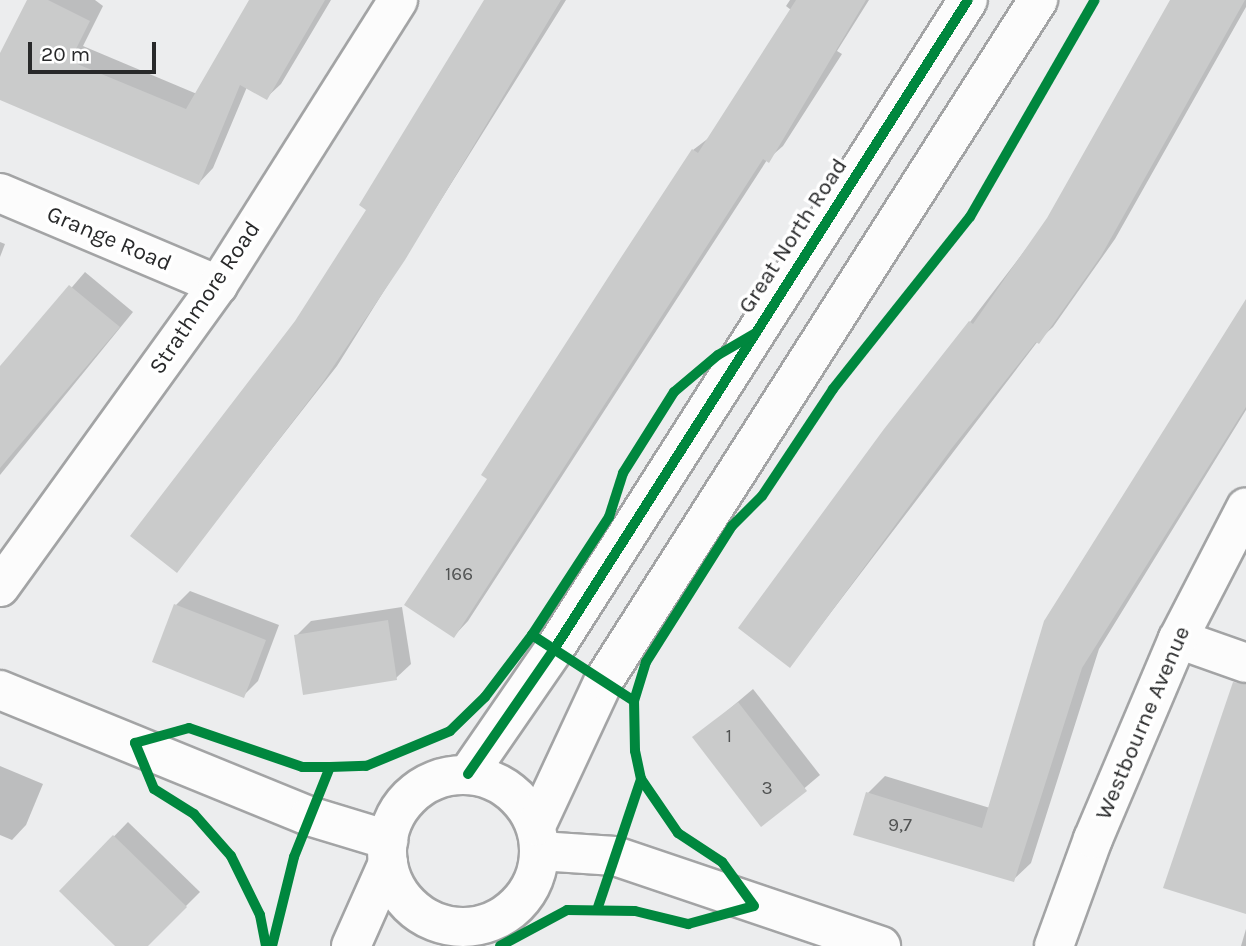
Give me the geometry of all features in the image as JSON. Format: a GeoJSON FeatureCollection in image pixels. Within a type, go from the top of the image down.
{"type":"FeatureCollection","features":[{"type":"Feature","properties":{"kind":"main road","name":"Strathmore Road"},"geometry":{"type":"LineString","coordinates":[[0,587],[218,285],[398,0]]}},
{"type":"Feature","properties":{"kind":"main road","name":"Great North Road"},"geometry":{"type":"LineString","coordinates":[[468,774],[555,648],[968,0]]}},
{"type":"Feature","properties":{"kind":"main road"},"geometry":{"type":"LineString","coordinates":[[0,690],[309,816],[388,852],[409,905],[444,936],[477,926],[512,909],[536,877],[538,838],[604,680],[1038,0]]}},
{"type":"Feature","properties":{"kind":"main road","name":"Grange Road"},"geometry":{"type":"LineString","coordinates":[[0,193],[218,285]]}},
{"type":"Feature","properties":{"kind":"main road","name":"Westbourne Avenue"},"geometry":{"type":"LineString","coordinates":[[1054,946],[1093,839],[1178,639],[1246,507]]}},
{"type":"Feature","properties":{"kind":"main road"},"geometry":{"type":"LineString","coordinates":[[1178,639],[1246,663]]}},
{"type":"Feature","properties":{"kind":"main road"},"geometry":{"type":"LineString","coordinates":[[351,946],[388,852],[394,818],[424,785],[468,774],[510,790],[526,806],[538,838]]}},
{"type":"Feature","properties":{"kind":"main road"},"geometry":{"type":"LineString","coordinates":[[538,838],[615,856],[881,946]]}},
{"type":"Feature","properties":{"kind":"building"},"geometry":{"type":"Polygon","coordinates":[[[27,0],[48,0],[90,21],[70,61],[186,109],[249,0],[325,0],[267,100],[240,85],[199,185],[0,100],[0,53],[27,0]]]}},
{"type":"Feature","properties":{"kind":"building"},"geometry":{"type":"Polygon","coordinates":[[[484,0],[561,0],[405,260],[323,382],[177,573],[130,536],[295,321],[366,210],[359,205],[484,0]]]}},
{"type":"Feature","properties":{"kind":"building"},"geometry":{"type":"Polygon","coordinates":[[[796,0],[866,0],[769,163],[763,159],[454,638],[404,605],[487,479],[481,475],[620,259],[692,149],[698,153],[796,0]]]}},
{"type":"Feature","properties":{"kind":"building"},"geometry":{"type":"Polygon","coordinates":[[[1170,0],[1245,0],[1101,256],[1039,344],[1036,342],[952,448],[790,668],[738,628],[884,429],[969,321],[973,324],[1047,218],[1170,0]]]}},
{"type":"Feature","properties":{"kind":"building"},"geometry":{"type":"Polygon","coordinates":[[[69,285],[120,327],[0,468],[0,366],[69,285]]]}},
{"type":"Feature","properties":{"kind":"building"},"geometry":{"type":"Polygon","coordinates":[[[1246,299],[1246,407],[1082,668],[1014,882],[853,835],[866,792],[982,828],[1044,621],[1246,299]]]}},
{"type":"Feature","properties":{"kind":"building"},"geometry":{"type":"Polygon","coordinates":[[[174,604],[266,640],[244,698],[152,662],[174,604]]]}},
{"type":"Feature","properties":{"kind":"building"},"geometry":{"type":"Polygon","coordinates":[[[388,620],[397,680],[303,695],[294,635],[388,620]]]}},
{"type":"Feature","properties":{"kind":"building"},"geometry":{"type":"Polygon","coordinates":[[[1233,682],[1246,684],[1246,914],[1163,888],[1233,682]]]}},
{"type":"Feature","properties":{"kind":"building"},"geometry":{"type":"Polygon","coordinates":[[[738,702],[807,791],[761,827],[692,737],[738,702]]]}},
{"type":"Feature","properties":{"kind":"building"},"geometry":{"type":"Polygon","coordinates":[[[113,835],[187,907],[148,946],[115,946],[59,891],[113,835]]]}},
{"type":"Feature","properties":{"kind":"cycle path"},"geometry":{"type":"LineString","coordinates":[[468,774],[555,648],[968,0]]}},
{"type":"Feature","properties":{"kind":"cycle path"},"geometry":{"type":"LineString","coordinates":[[500,946],[567,910],[635,911],[688,924],[754,906],[722,862],[678,833],[641,779],[635,751],[634,701],[646,662],[732,526],[762,496],[833,389],[970,217],[1095,0]]}},
{"type":"Feature","properties":{"kind":"cycle path"},"geometry":{"type":"LineString","coordinates":[[266,946],[260,915],[231,856],[194,814],[154,789],[135,743],[189,728],[302,767],[366,766],[450,731],[485,697],[532,635],[609,517],[623,473],[674,392],[718,355],[756,333]]}},
{"type":"Feature","properties":{"kind":"cycle path"},"geometry":{"type":"LineString","coordinates":[[532,635],[634,701]]}},
{"type":"Feature","properties":{"kind":"cycle path"},"geometry":{"type":"LineString","coordinates":[[272,946],[294,857],[330,767]]}},
{"type":"Feature","properties":{"kind":"cycle path"},"geometry":{"type":"LineString","coordinates":[[598,907],[641,779]]}}]}
